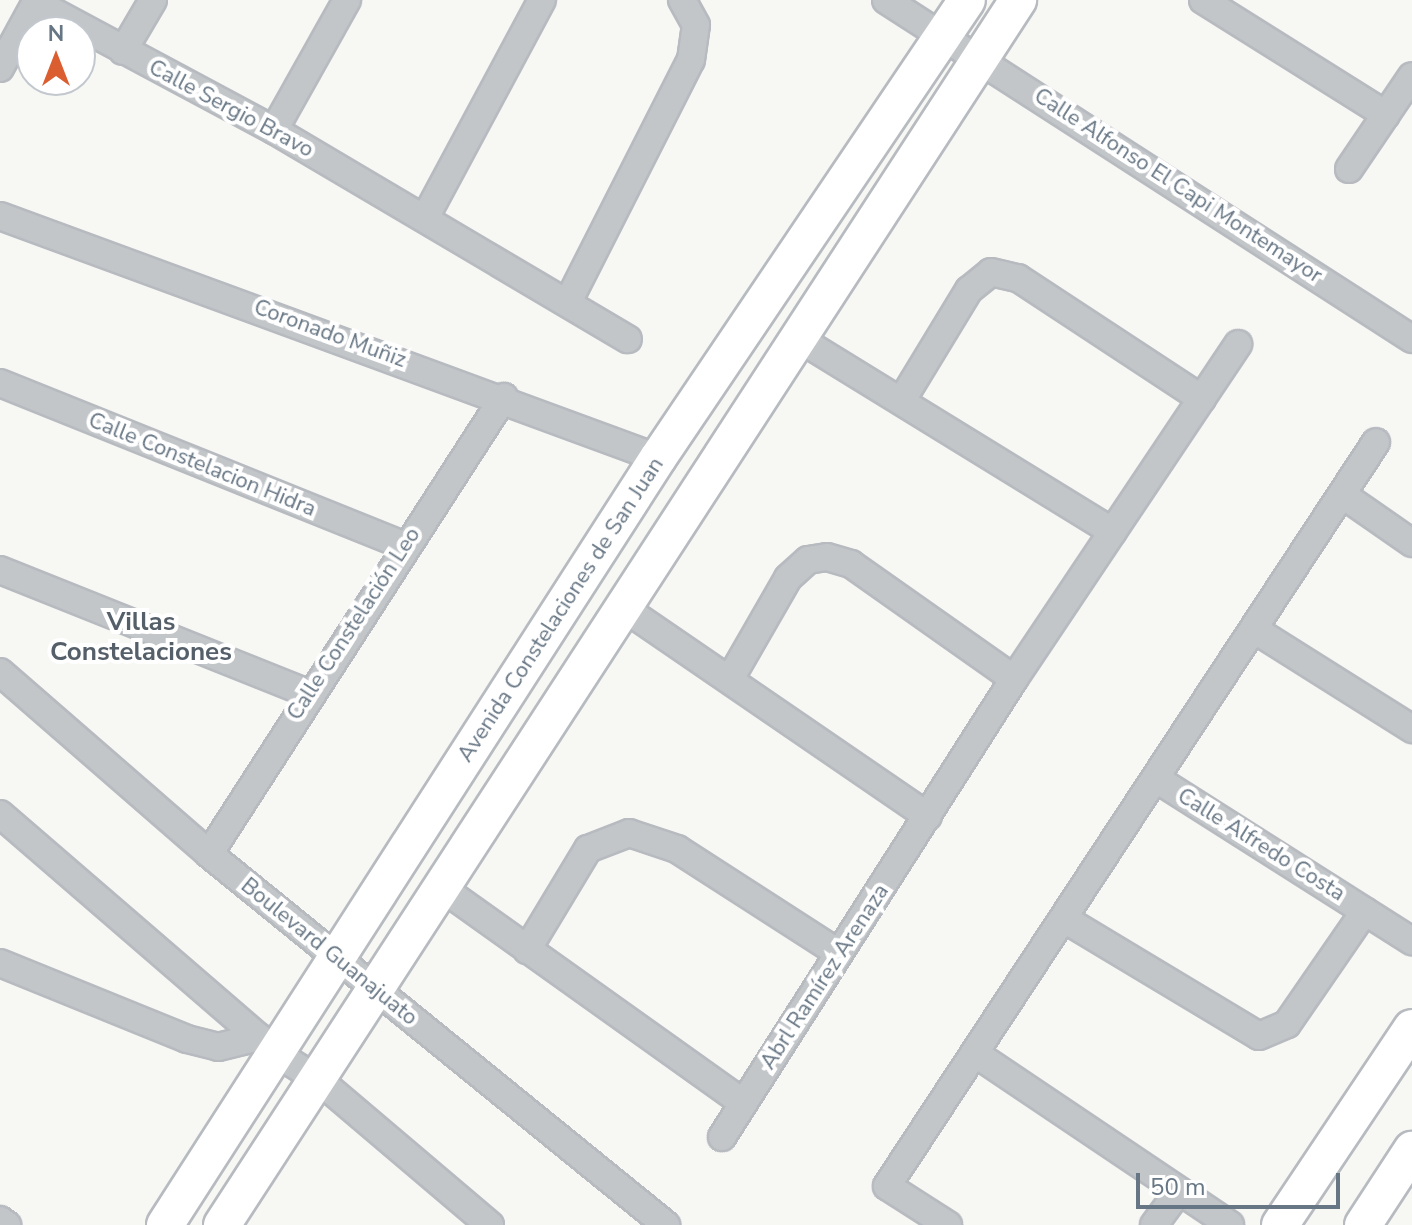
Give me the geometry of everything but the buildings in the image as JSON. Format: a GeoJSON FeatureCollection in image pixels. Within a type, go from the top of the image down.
{"type":"FeatureCollection","features":[{"type":"Feature","properties":{"kind":"street"},"geometry":{"type":"LineString","coordinates":[[123,51],[153,0]]}},
{"type":"Feature","properties":{"kind":"street"},"geometry":{"type":"LineString","coordinates":[[274,130],[347,0]]}},
{"type":"Feature","properties":{"kind":"street"},"geometry":{"type":"LineString","coordinates":[[425,218],[542,0]]}},
{"type":"Feature","properties":{"kind":"street"},"geometry":{"type":"LineString","coordinates":[[569,300],[691,60],[696,25],[682,0]]}},
{"type":"Feature","properties":{"kind":"street","name":"Calle Alfonso El Capi Montemayor"},"geometry":{"type":"LineString","coordinates":[[886,0],[981,57],[1412,339]]}},
{"type":"Feature","properties":{"kind":"street","name":"Avenida Constelaciones de San Juan"},"geometry":{"type":"LineString","coordinates":[[165,1225],[269,1046],[339,958],[658,458],[967,0]]}},
{"type":"Feature","properties":{"kind":"street"},"geometry":{"type":"LineString","coordinates":[[225,1224],[320,1081],[621,606],[801,340],[1018,0]]}},
{"type":"Feature","properties":{"kind":"street"},"geometry":{"type":"LineString","coordinates":[[1203,0],[1386,115]]}},
{"type":"Feature","properties":{"kind":"street"},"geometry":{"type":"LineString","coordinates":[[0,68],[36,1]]}},
{"type":"Feature","properties":{"kind":"street","name":"Calle Sergio Bravo"},"geometry":{"type":"LineString","coordinates":[[36,1],[123,51],[274,130],[569,300],[628,339]]}},
{"type":"Feature","properties":{"kind":"street"},"geometry":{"type":"LineString","coordinates":[[1349,169],[1412,76]]}},
{"type":"Feature","properties":{"kind":"street","name":"Coronado Muñiz"},"geometry":{"type":"LineString","coordinates":[[0,216],[504,397],[658,458]]}},
{"type":"Feature","properties":{"kind":"street"},"geometry":{"type":"LineString","coordinates":[[902,400],[969,290],[991,272],[1018,278],[1202,399]]}},
{"type":"Feature","properties":{"kind":"street"},"geometry":{"type":"LineString","coordinates":[[801,340],[1113,532]]}},
{"type":"Feature","properties":{"kind":"street","name":"Abrl Ramírez Arenaza"},"geometry":{"type":"LineString","coordinates":[[722,1137],[837,952],[1014,679],[1238,344]]}},
{"type":"Feature","properties":{"kind":"street","name":"Calle Constelacion Hidra"},"geometry":{"type":"LineString","coordinates":[[0,383],[404,545]]}},
{"type":"Feature","properties":{"kind":"street","name":"Calle Constelación Leo"},"geometry":{"type":"LineString","coordinates":[[209,854],[404,545],[504,397]]}},
{"type":"Feature","properties":{"kind":"street","name":"Calle Alfredo Costa"},"geometry":{"type":"LineString","coordinates":[[948,1225],[887,1186],[1066,920],[1376,442]]}},
{"type":"Feature","properties":{"kind":"street"},"geometry":{"type":"LineString","coordinates":[[1343,495],[1412,543]]}},
{"type":"Feature","properties":{"kind":"street"},"geometry":{"type":"LineString","coordinates":[[730,679],[788,578],[808,560],[827,557],[851,564],[1014,679]]}},
{"type":"Feature","properties":{"kind":"street"},"geometry":{"type":"LineString","coordinates":[[0,570],[310,694]]}},
{"type":"Feature","properties":{"kind":"street"},"geometry":{"type":"LineString","coordinates":[[621,606],[928,816]]}},
{"type":"Feature","properties":{"kind":"street"},"geometry":{"type":"LineString","coordinates":[[1255,630],[1412,729]]}},
{"type":"Feature","properties":{"kind":"street","name":"Boulevard Guanajuato"},"geometry":{"type":"LineString","coordinates":[[0,672],[209,854],[666,1225]]}},
{"type":"Feature","properties":{"kind":"street","name":"Calle Alfredo Costa"},"geometry":{"type":"LineString","coordinates":[[1158,780],[1412,941]]}},
{"type":"Feature","properties":{"kind":"street"},"geometry":{"type":"LineString","coordinates":[[0,814],[269,1046],[320,1081],[490,1225]]}},
{"type":"Feature","properties":{"kind":"street"},"geometry":{"type":"LineString","coordinates":[[527,950],[588,849],[629,833],[677,849],[837,952]]}},
{"type":"Feature","properties":{"kind":"street"},"geometry":{"type":"LineString","coordinates":[[442,888],[743,1103]]}},
{"type":"Feature","properties":{"kind":"street","name":"Calle Alfredo Costa"},"geometry":{"type":"LineString","coordinates":[[1066,920],[1259,1036],[1287,1024],[1365,911]]}},
{"type":"Feature","properties":{"kind":"street"},"geometry":{"type":"LineString","coordinates":[[0,963],[187,1039],[218,1047],[269,1046]]}},
{"type":"Feature","properties":{"kind":"street"},"geometry":{"type":"LineString","coordinates":[[1280,1225],[1412,1028]]}},
{"type":"Feature","properties":{"kind":"street"},"geometry":{"type":"LineString","coordinates":[[976,1054],[1230,1225]]}},
{"type":"Feature","properties":{"kind":"street"},"geometry":{"type":"LineString","coordinates":[[1363,1225],[1412,1150]]}},
{"type":"Feature","properties":{"kind":"street"},"geometry":{"type":"LineString","coordinates":[[1154,1225],[1179,1191]]}},
{"type":"Feature","properties":{"kind":"street"},"geometry":{"type":"LineString","coordinates":[[0,1220],[7,1225]]}},
{"type":"Feature","properties":{"kind":"district","name":"Villas Constelaciones"},"geometry":{"type":"Point","coordinates":[141,637]}}]}
